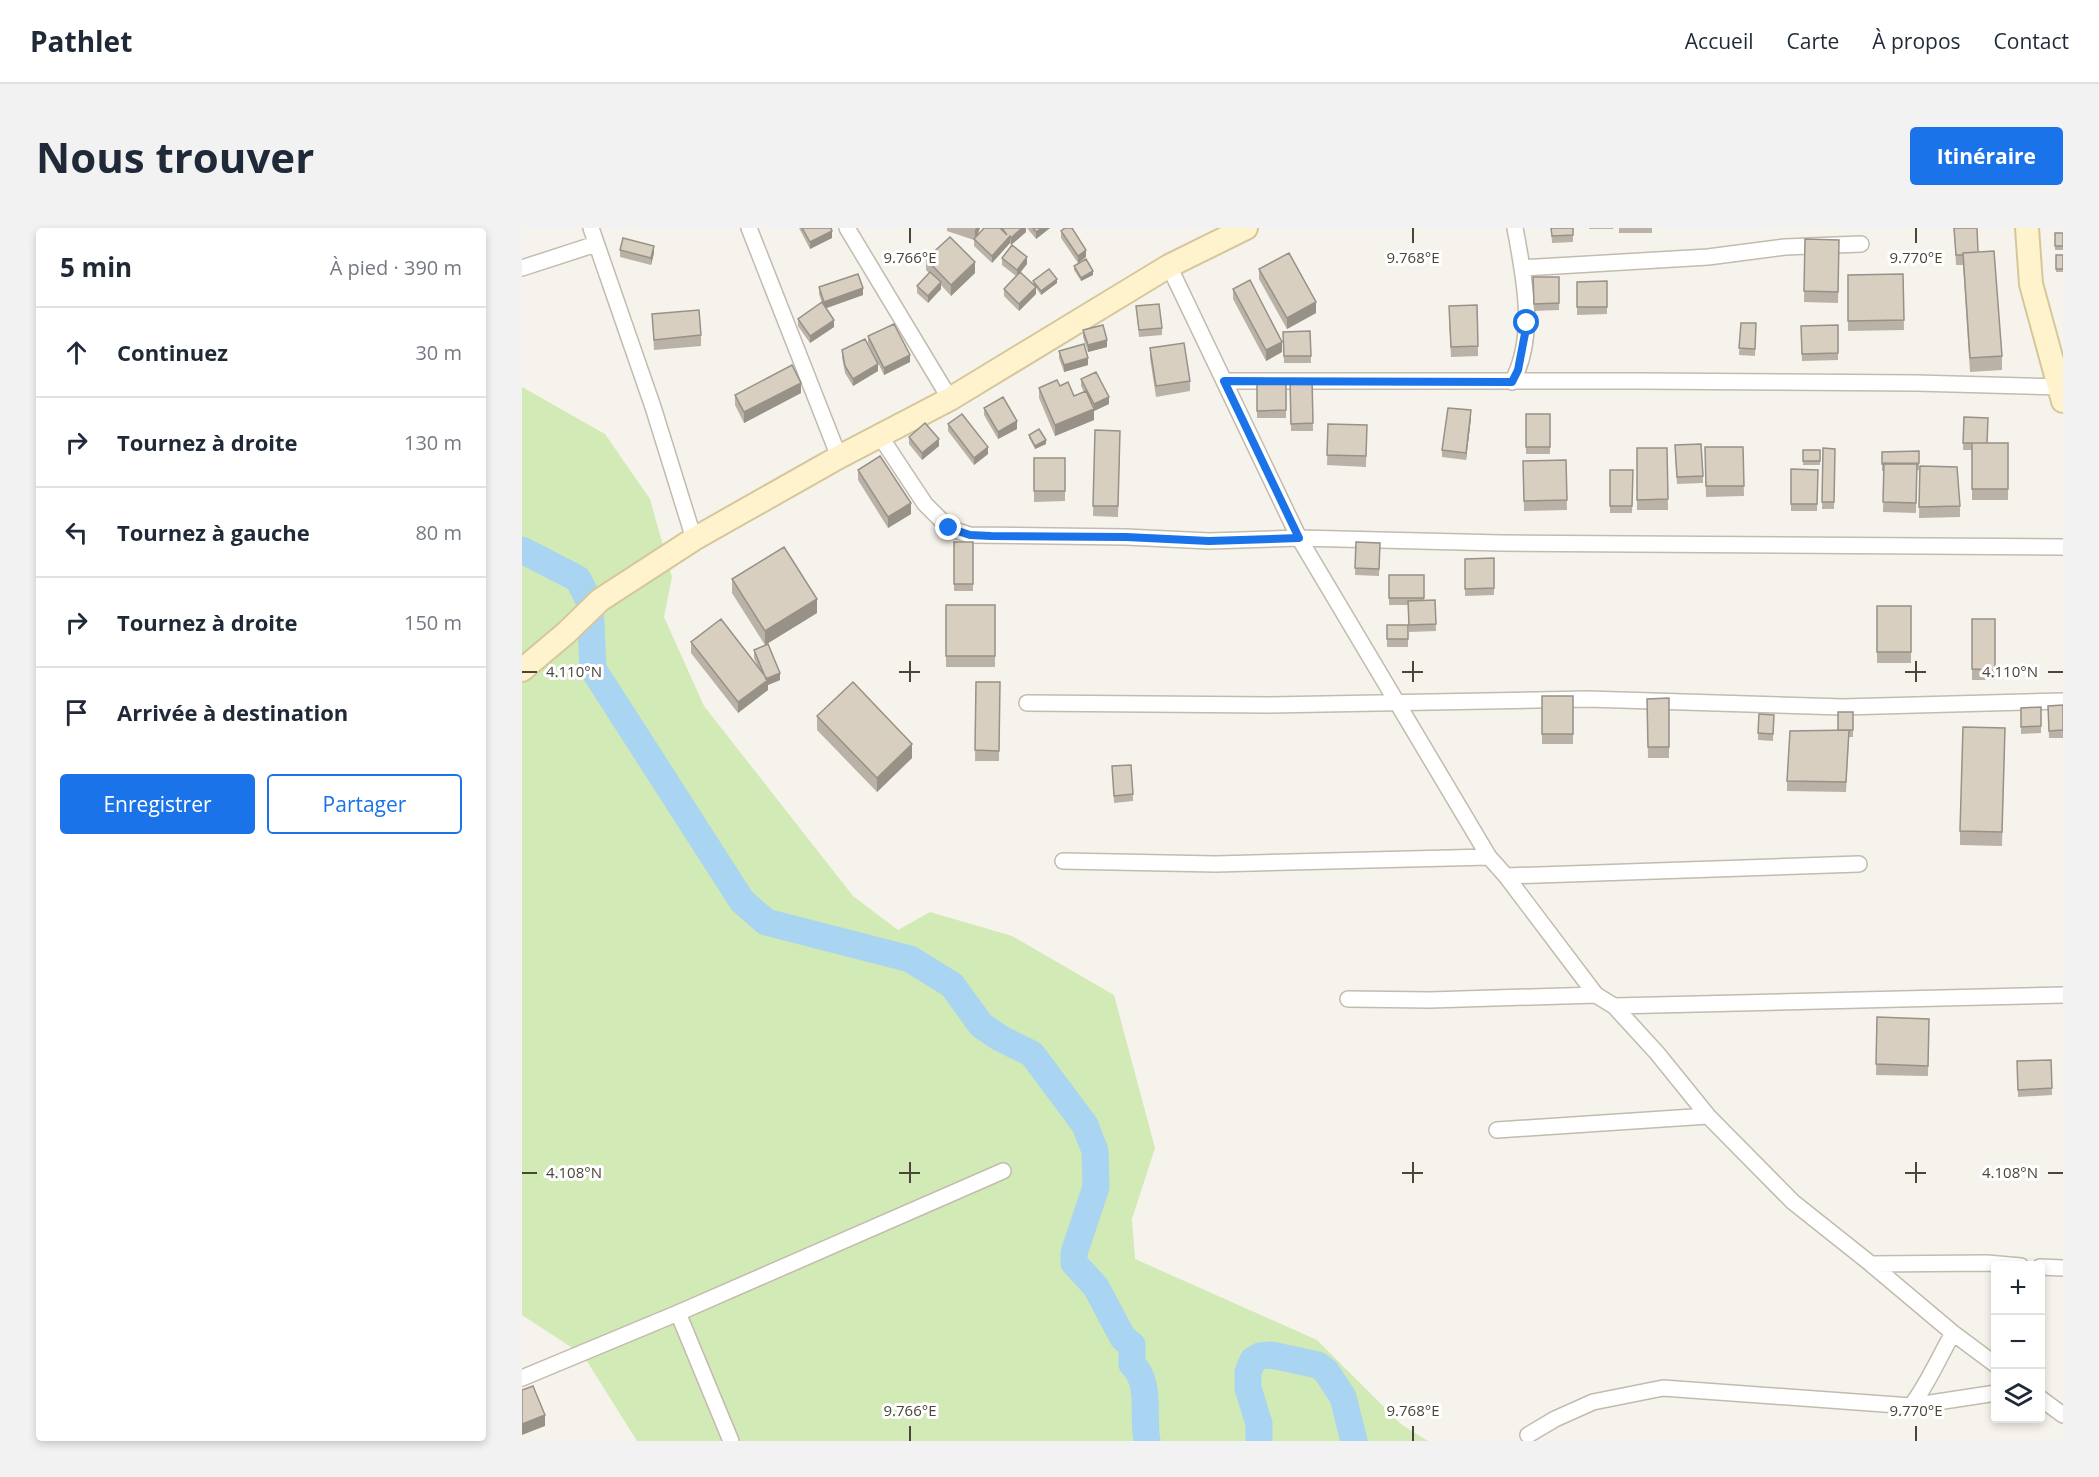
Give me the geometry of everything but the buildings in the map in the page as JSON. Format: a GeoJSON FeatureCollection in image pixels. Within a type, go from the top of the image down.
{"type":"FeatureCollection","features":[{"type":"Feature","properties":{"kind":"main road"},"geometry":{"type":"LineString","coordinates":[[522,670],[566,633],[600,600],[694,539],[839,457],[950,399],[1169,266],[1246,228]]}},
{"type":"Feature","properties":{"kind":"main road"},"geometry":{"type":"LineString","coordinates":[[2027,228],[2031,284],[2062,392]]}},
{"type":"Feature","properties":{"kind":"street"},"geometry":{"type":"LineString","coordinates":[[591,228],[653,407],[694,539]]}},
{"type":"Feature","properties":{"kind":"street"},"geometry":{"type":"LineString","coordinates":[[749,228],[839,457]]}},
{"type":"Feature","properties":{"kind":"street"},"geometry":{"type":"LineString","coordinates":[[847,228],[950,399]]}},
{"type":"Feature","properties":{"kind":"street"},"geometry":{"type":"LineString","coordinates":[[1512,382],[1518,370],[1527,323],[1522,268],[1515,228]]}},
{"type":"Feature","properties":{"kind":"street"},"geometry":{"type":"LineString","coordinates":[[522,268],[596,244]]}},
{"type":"Feature","properties":{"kind":"street"},"geometry":{"type":"LineString","coordinates":[[1522,268],[1708,257],[1785,247],[1861,244]]}},
{"type":"Feature","properties":{"kind":"street"},"geometry":{"type":"LineString","coordinates":[[1169,266],[1299,538],[1489,857],[1596,994],[1614,1006],[1657,1053],[1708,1116],[1793,1202],[1991,1362]]}},
{"type":"Feature","properties":{"kind":"street"},"geometry":{"type":"LineString","coordinates":[[1224,381],[1916,383],[2062,392]]}},
{"type":"Feature","properties":{"kind":"street"},"geometry":{"type":"LineString","coordinates":[[880,436],[925,504],[949,528],[970,535],[1126,537],[1209,541],[1299,538],[1501,543],[2063,547]]}},
{"type":"Feature","properties":{"kind":"street"},"geometry":{"type":"LineString","coordinates":[[1027,703],[1169,706],[1588,699],[1843,707],[2063,701]]}},
{"type":"Feature","properties":{"kind":"street"},"geometry":{"type":"LineString","coordinates":[[1063,861],[1216,864],[1489,857]]}},
{"type":"Feature","properties":{"kind":"street"},"geometry":{"type":"LineString","coordinates":[[1506,876],[1859,864]]}},
{"type":"Feature","properties":{"kind":"street"},"geometry":{"type":"LineString","coordinates":[[1348,999],[1430,1000],[1596,994]]}},
{"type":"Feature","properties":{"kind":"street"},"geometry":{"type":"LineString","coordinates":[[1614,1006],[2063,995]]}},
{"type":"Feature","properties":{"kind":"street"},"geometry":{"type":"LineString","coordinates":[[1497,1130],[1708,1116]]}},
{"type":"Feature","properties":{"kind":"street"},"geometry":{"type":"LineString","coordinates":[[522,1378],[678,1313],[1003,1171]]}},
{"type":"Feature","properties":{"kind":"street"},"geometry":{"type":"LineString","coordinates":[[1871,1264],[1991,1263]]}},
{"type":"Feature","properties":{"kind":"street"},"geometry":{"type":"LineString","coordinates":[[2045,1267],[2063,1268]]}},
{"type":"Feature","properties":{"kind":"street"},"geometry":{"type":"LineString","coordinates":[[678,1313],[731,1441]]}},
{"type":"Feature","properties":{"kind":"street"},"geometry":{"type":"LineString","coordinates":[[1911,1406],[1923,1390],[1933,1367],[1953,1333]]}},
{"type":"Feature","properties":{"kind":"street"},"geometry":{"type":"LineString","coordinates":[[1528,1435],[1555,1419],[1593,1402],[1663,1388],[1911,1406],[1991,1394]]}},
{"type":"Feature","properties":{"kind":"street"},"geometry":{"type":"LineString","coordinates":[[2045,1402],[2063,1415]]}},
{"type":"Feature","properties":{"kind":"green space"},"geometry":{"type":"Polygon","coordinates":[[[522,387],[605,434],[650,499],[672,577],[664,617],[704,706],[853,896],[898,930],[930,912],[1012,936],[1114,995],[1155,1148],[1132,1219],[1135,1259],[1317,1340],[1402,1425],[1428,1441],[637,1441],[583,1355],[522,1315],[522,387]]]}},
{"type":"Feature","properties":{"kind":"waterway"},"geometry":{"type":"LineString","coordinates":[[522,550],[578,579],[590,603],[593,669],[742,901],[766,922],[910,959],[952,985],[981,1025],[1000,1038],[1032,1054],[1085,1125],[1095,1151],[1096,1187],[1074,1253],[1074,1263],[1096,1287],[1123,1338],[1132,1345],[1132,1364],[1138,1372],[1144,1390],[1147,1441]]}},
{"type":"Feature","properties":{"kind":"waterway"},"geometry":{"type":"LineString","coordinates":[[1259,1441],[1259,1424],[1248,1388],[1248,1372],[1253,1360],[1260,1356],[1271,1355],[1318,1365],[1326,1371],[1343,1397],[1354,1441]]}},
{"type":"Feature","properties":{"kind":"route"},"geometry":{"type":"LineString","coordinates":[[949,528],[970,535],[991,536],[1126,537],[1209,541],[1299,538],[1224,381],[1512,382],[1518,370],[1527,323]]}}]}
